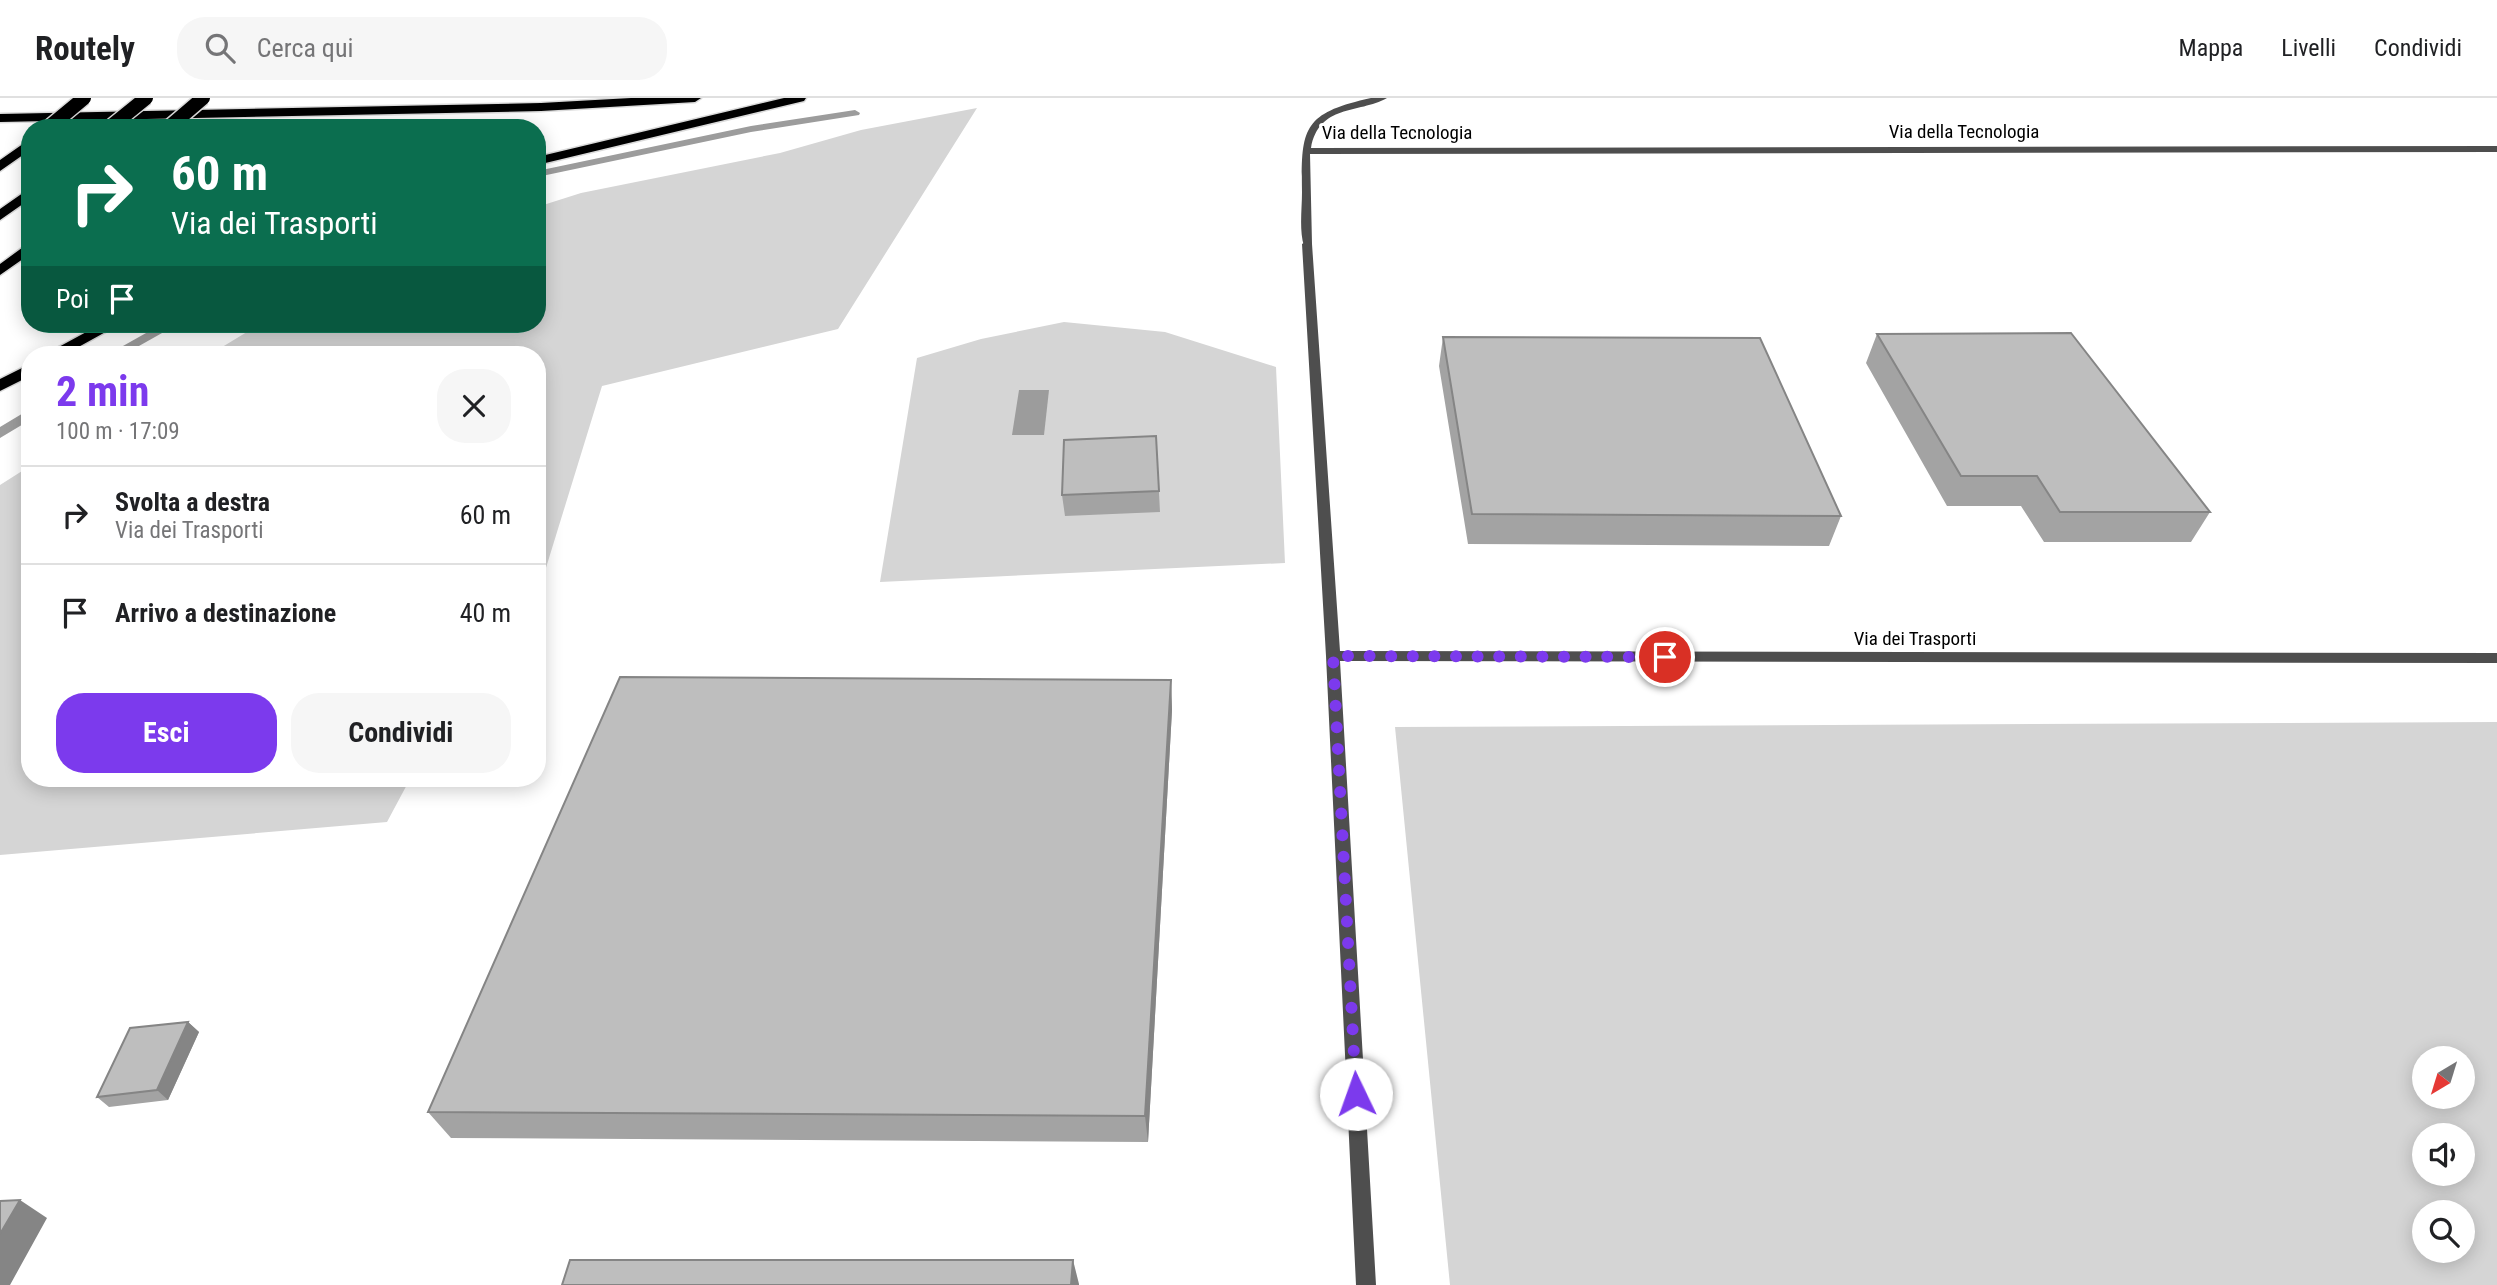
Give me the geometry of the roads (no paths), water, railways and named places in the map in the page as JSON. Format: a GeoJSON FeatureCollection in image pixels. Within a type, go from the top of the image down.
{"type":"FeatureCollection","features":[{"type":"Feature","properties":{"kind":"highway"},"geometry":{"type":"LineString","coordinates":[[59,119],[84,98]]}},
{"type":"Feature","properties":{"kind":"highway"},"geometry":{"type":"LineString","coordinates":[[120,119],[146,98]]}},
{"type":"Feature","properties":{"kind":"highway"},"geometry":{"type":"LineString","coordinates":[[178,119],[203,98]]}},
{"type":"Feature","properties":{"kind":"highway"},"geometry":{"type":"LineString","coordinates":[[0,118],[528,107],[695,98]]}},
{"type":"Feature","properties":{"kind":"highway"},"geometry":{"type":"LineString","coordinates":[[546,159],[800,98]]}},
{"type":"Feature","properties":{"kind":"highway"},"geometry":{"type":"LineString","coordinates":[[0,167],[21,150]]}},
{"type":"Feature","properties":{"kind":"highway"},"geometry":{"type":"LineString","coordinates":[[0,216],[21,199]]}},
{"type":"Feature","properties":{"kind":"highway"},"geometry":{"type":"LineString","coordinates":[[0,271],[21,254]]}},
{"type":"Feature","properties":{"kind":"highway"},"geometry":{"type":"LineString","coordinates":[[69,346],[95,333]]}},
{"type":"Feature","properties":{"kind":"highway"},"geometry":{"type":"LineString","coordinates":[[0,386],[21,374]]}},
{"type":"Feature","properties":{"kind":"street"},"geometry":{"type":"LineString","coordinates":[[1306,151],[1311,130],[1334,114],[1383,98]]}},
{"type":"Feature","properties":{"kind":"street","name":"Via della Tecnologia"},"geometry":{"type":"LineString","coordinates":[[1366,1285],[1333,656],[1307,244],[1306,151],[2497,149]]}},
{"type":"Feature","properties":{"kind":"street","name":"Via dei Trasporti"},"geometry":{"type":"LineString","coordinates":[[1333,656],[2497,658]]}},
{"type":"Feature","properties":{"kind":"waterway"},"geometry":{"type":"LineString","coordinates":[[546,172],[751,129],[855,113]]}},
{"type":"Feature","properties":{"kind":"waterway"},"geometry":{"type":"LineString","coordinates":[[131,346],[154,333]]}},
{"type":"Feature","properties":{"kind":"waterway"},"geometry":{"type":"LineString","coordinates":[[0,434],[21,419]]}}]}
